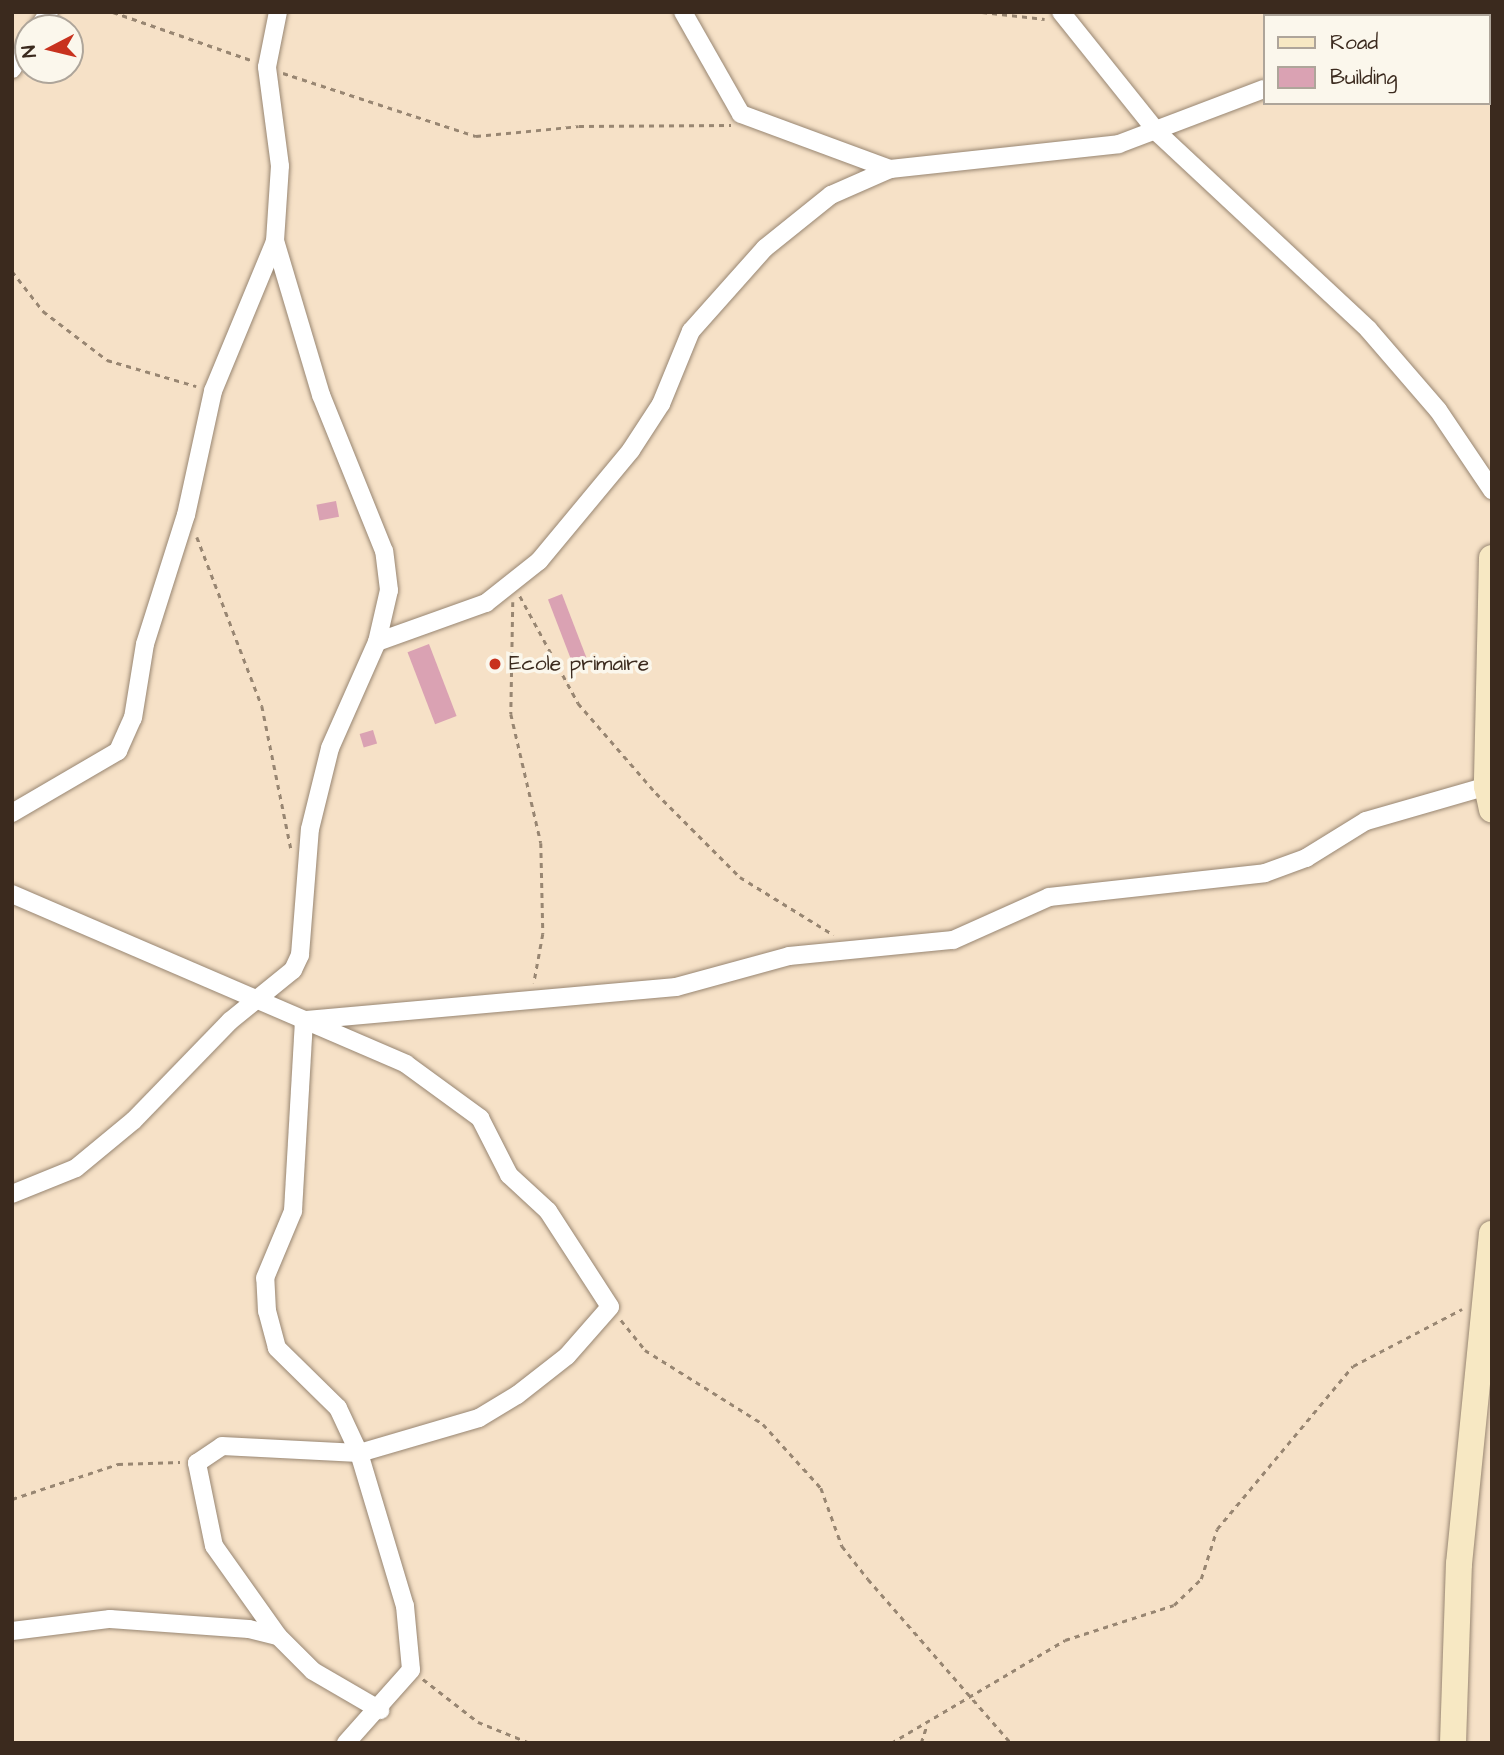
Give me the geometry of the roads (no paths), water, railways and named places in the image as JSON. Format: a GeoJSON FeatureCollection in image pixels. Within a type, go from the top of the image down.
{"type":"FeatureCollection","features":[{"type":"Feature","properties":{"kind":"street"},"geometry":{"type":"LineString","coordinates":[[12,813],[38,792],[109,758],[125,740],[158,594],[186,515],[213,391],[275,241],[280,166],[267,66],[278,12]]}},
{"type":"Feature","properties":{"kind":"street"},"geometry":{"type":"LineString","coordinates":[[683,12],[726,98],[759,125],[890,169]]}},
{"type":"Feature","properties":{"kind":"street"},"geometry":{"type":"LineString","coordinates":[[1065,18],[1158,133],[1368,329],[1438,410],[1492,490]]}},
{"type":"Feature","properties":{"kind":"street"},"geometry":{"type":"LineString","coordinates":[[377,642],[457,617],[513,585],[631,450],[661,404],[691,331],[733,281],[831,195],[890,169],[1119,144],[1158,133],[1262,90]]}},
{"type":"Feature","properties":{"kind":"street"},"geometry":{"type":"LineString","coordinates":[[12,1194],[76,1168],[252,1003],[293,970],[300,955],[310,829],[330,748],[377,642],[389,590],[384,551],[321,395],[275,241]]}},
{"type":"Feature","properties":{"kind":"street"},"geometry":{"type":"LineString","coordinates":[[304,1021],[676,987],[789,956],[953,940],[1049,897],[1265,873],[1306,858],[1366,821],[1489,798],[1492,558]]}},
{"type":"Feature","properties":{"kind":"street"},"geometry":{"type":"LineString","coordinates":[[12,894],[252,1003],[304,1021],[406,1064],[480,1118],[509,1175],[548,1211],[610,1307],[567,1356],[517,1395],[479,1418],[359,1453],[222,1446],[197,1463],[214,1546],[278,1636],[313,1671],[380,1710]]}},
{"type":"Feature","properties":{"kind":"street"},"geometry":{"type":"LineString","coordinates":[[304,1021],[293,1211],[265,1278],[267,1311],[276,1348],[338,1408],[359,1453],[399,1583],[411,1670],[380,1710],[346,1743]]}},
{"type":"Feature","properties":{"kind":"street"},"geometry":{"type":"LineString","coordinates":[[1453,1743],[1459,1563],[1488,1298],[1492,1234]]}},
{"type":"Feature","properties":{"kind":"street"},"geometry":{"type":"LineString","coordinates":[[12,1631],[110,1619],[278,1636]]}},
{"type":"Feature","properties":{"kind":"place","name":"Ecole primaire"},"geometry":{"type":"Point","coordinates":[495,664]}}]}
